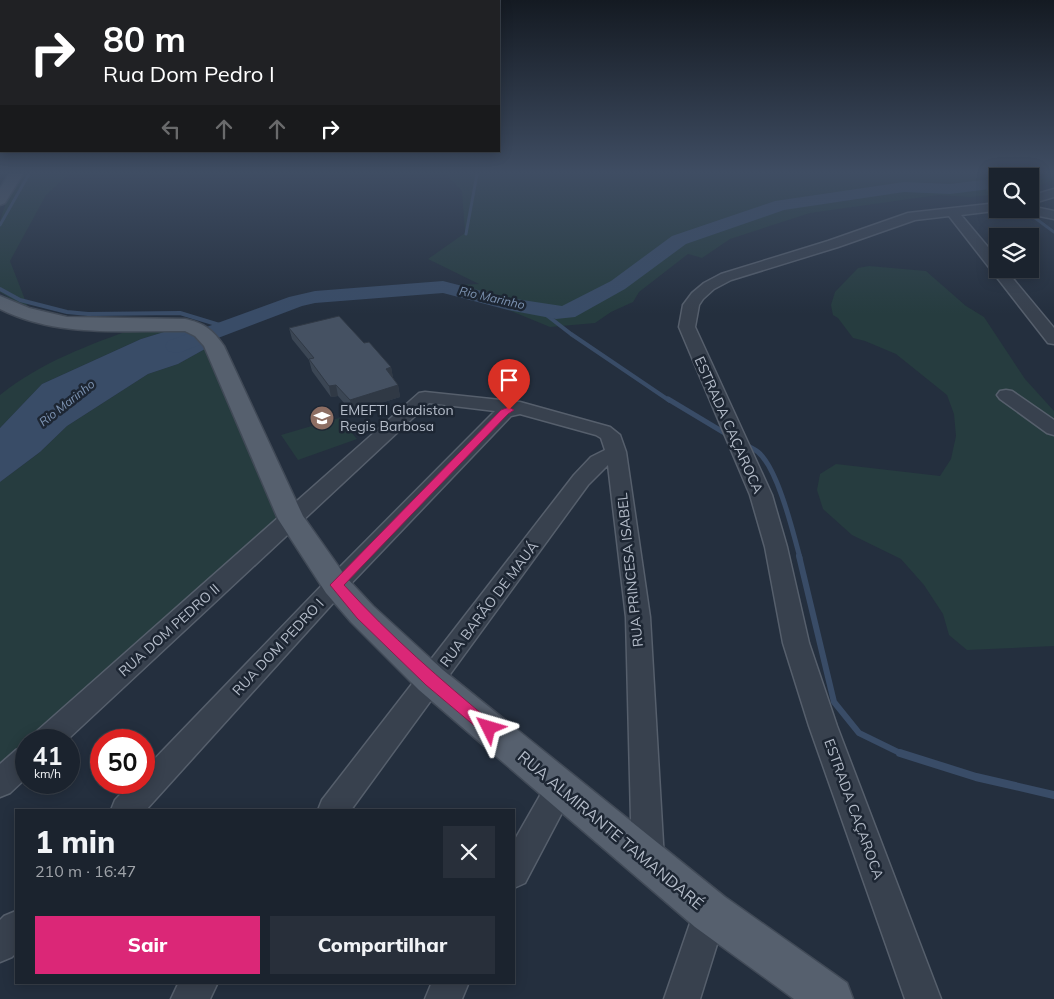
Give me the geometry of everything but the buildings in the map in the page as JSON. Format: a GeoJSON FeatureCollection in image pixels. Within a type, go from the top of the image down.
{"type":"FeatureCollection","features":[{"type":"Feature","properties":{"kind":"main road","name":"RUA ALMIRANTE TAMANDARÉ"},"geometry":{"type":"LineString","coordinates":[[0,302],[22,314],[64,324],[120,326],[168,324],[190,326],[207,337],[291,519],[336,585],[362,614],[431,680],[710,912],[830,999]]}},
{"type":"Feature","properties":{"kind":"street","name":"ESTRADA CAÇAROCA"},"geometry":{"type":"LineString","coordinates":[[898,221],[833,244],[752,268],[709,286],[697,296],[691,305],[687,328],[740,444],[761,496],[776,547],[796,643],[827,735],[923,999]]}},
{"type":"Feature","properties":{"kind":"street"},"geometry":{"type":"LineString","coordinates":[[959,221],[1054,339]]}},
{"type":"Feature","properties":{"kind":"street"},"geometry":{"type":"LineString","coordinates":[[1006,395],[1054,429]]}},
{"type":"Feature","properties":{"kind":"street","name":"RUA DOM PEDRO II"},"geometry":{"type":"LineString","coordinates":[[60,729],[425,397],[520,408]]}},
{"type":"Feature","properties":{"kind":"street","name":"RUA PRINCESA ISABEL"},"geometry":{"type":"LineString","coordinates":[[520,408],[604,431],[610,436],[616,452],[638,617],[648,860]]}},
{"type":"Feature","properties":{"kind":"street","name":"RUA DOM PEDRO I"},"geometry":{"type":"LineString","coordinates":[[127,809],[336,585],[504,412],[520,408]]}},
{"type":"Feature","properties":{"kind":"street","name":"RUA BARÃO DE MAUÁ"},"geometry":{"type":"LineString","coordinates":[[334,809],[581,480],[598,462],[616,452]]}},
{"type":"Feature","properties":{"kind":"street"},"geometry":{"type":"LineString","coordinates":[[0,783],[15,769]]}},
{"type":"Feature","properties":{"kind":"street"},"geometry":{"type":"LineString","coordinates":[[515,870],[560,788]]}},
{"type":"Feature","properties":{"kind":"street"},"geometry":{"type":"LineString","coordinates":[[682,999],[710,912]]}},
{"type":"Feature","properties":{"kind":"street"},"geometry":{"type":"LineString","coordinates":[[0,945],[15,929]]}},
{"type":"Feature","properties":{"kind":"street"},"geometry":{"type":"LineString","coordinates":[[189,999],[200,984]]}},
{"type":"Feature","properties":{"kind":"street"},"geometry":{"type":"LineString","coordinates":[[443,999],[451,984]]}},
{"type":"Feature","properties":{"kind":"green space"},"geometry":{"type":"Polygon","coordinates":[[[0,221],[32,221],[10,261],[29,310],[0,292],[0,221]]]}},
{"type":"Feature","properties":{"kind":"green space"},"geometry":{"type":"Polygon","coordinates":[[[464,221],[787,221],[730,239],[702,258],[688,254],[639,292],[633,302],[611,312],[595,323],[550,327],[474,296],[437,286],[479,284],[428,259],[465,233],[464,221]]]}},
{"type":"Feature","properties":{"kind":"green space"},"geometry":{"type":"Polygon","coordinates":[[[869,266],[926,271],[966,306],[984,317],[1025,379],[1054,411],[1054,646],[967,650],[949,635],[943,614],[924,585],[901,559],[852,535],[823,509],[817,490],[820,474],[836,464],[940,476],[951,459],[956,436],[954,414],[947,395],[896,354],[853,338],[838,318],[833,315],[831,305],[835,292],[858,268],[869,266]]]}},
{"type":"Feature","properties":{"kind":"green space"},"geometry":{"type":"Polygon","coordinates":[[[138,327],[177,328],[141,339],[42,384],[0,428],[0,395],[16,383],[66,355],[138,327]]]}},
{"type":"Feature","properties":{"kind":"green space"},"geometry":{"type":"Polygon","coordinates":[[[205,349],[256,447],[281,515],[51,729],[15,729],[15,763],[0,777],[0,482],[39,453],[67,426],[148,374],[178,364],[205,349]]]}},
{"type":"Feature","properties":{"kind":"green space"},"geometry":{"type":"Polygon","coordinates":[[[339,418],[357,439],[298,460],[281,435],[339,418]]]}},
{"type":"Feature","properties":{"kind":"water"},"geometry":{"type":"Polygon","coordinates":[[[177,328],[194,333],[205,349],[178,364],[148,374],[67,426],[40,452],[0,482],[0,428],[42,384],[141,339],[177,328]]]}},
{"type":"Feature","properties":{"kind":"waterway"},"geometry":{"type":"LineString","coordinates":[[0,225],[2,221]]}},
{"type":"Feature","properties":{"kind":"waterway"},"geometry":{"type":"LineString","coordinates":[[466,234],[468,221]]}},
{"type":"Feature","properties":{"kind":"waterway","name":"Rio Marinho"},"geometry":{"type":"LineString","coordinates":[[176,346],[296,301],[315,297],[443,287],[508,304],[556,313],[567,312],[618,285],[679,240],[735,221]]}},
{"type":"Feature","properties":{"kind":"waterway"},"geometry":{"type":"LineString","coordinates":[[1039,221],[1054,232]]}},
{"type":"Feature","properties":{"kind":"waterway"},"geometry":{"type":"LineString","coordinates":[[0,289],[20,300],[67,312],[88,314],[180,313],[226,327]]}},
{"type":"Feature","properties":{"kind":"waterway"},"geometry":{"type":"LineString","coordinates":[[540,310],[571,334],[670,401]]}},
{"type":"Feature","properties":{"kind":"waterway"},"geometry":{"type":"LineString","coordinates":[[668,399],[728,435]]}},
{"type":"Feature","properties":{"kind":"waterway"},"geometry":{"type":"LineString","coordinates":[[744,444],[758,452],[772,472],[784,502],[800,558]]}},
{"type":"Feature","properties":{"kind":"waterway"},"geometry":{"type":"LineString","coordinates":[[799,556],[834,702],[859,733],[902,754]]}},
{"type":"Feature","properties":{"kind":"waterway"},"geometry":{"type":"LineString","coordinates":[[900,753],[976,777],[1054,795]]}},
{"type":"Feature","properties":{"kind":"place","name":"EMEFTI Gladiston Regis Barbosa"},"geometry":{"type":"Point","coordinates":[322,418]}},
{"type":"Feature","properties":{"kind":"route"},"geometry":{"type":"LineString","coordinates":[[489,728],[431,680],[362,614],[336,585],[504,412],[509,410]]}}]}
